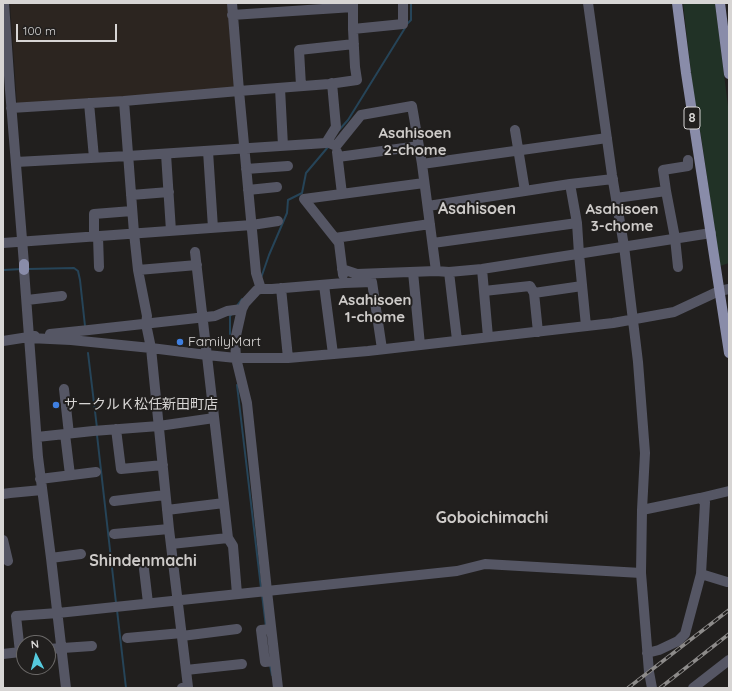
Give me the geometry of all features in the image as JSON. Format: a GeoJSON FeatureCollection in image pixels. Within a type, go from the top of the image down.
{"type":"FeatureCollection","features":[{"type":"Feature","properties":{"kind":"main road","name":"8"},"geometry":{"type":"LineString","coordinates":[[677,3],[686,73],[711,233],[724,290],[729,353]]}},
{"type":"Feature","properties":{"kind":"main road"},"geometry":{"type":"LineString","coordinates":[[720,3],[729,74]]}},
{"type":"Feature","properties":{"kind":"street"},"geometry":{"type":"LineString","coordinates":[[4,3],[5,54],[16,162],[40,479],[58,613],[63,688]]}},
{"type":"Feature","properties":{"kind":"street"},"geometry":{"type":"LineString","coordinates":[[232,3],[248,190],[256,273],[259,284],[257,290],[241,309],[235,340],[236,358],[247,403],[266,630],[270,662],[278,688]]}},
{"type":"Feature","properties":{"kind":"street"},"geometry":{"type":"LineString","coordinates":[[353,29],[403,24],[403,3]]}},
{"type":"Feature","properties":{"kind":"street"},"geometry":{"type":"LineString","coordinates":[[588,3],[624,246],[638,362],[645,453],[641,573],[647,653],[652,688]]}},
{"type":"Feature","properties":{"kind":"street"},"geometry":{"type":"LineString","coordinates":[[11,108],[124,101],[356,80],[353,5],[296,7],[232,15]]}},
{"type":"Feature","properties":{"kind":"street"},"geometry":{"type":"LineString","coordinates":[[301,86],[299,50],[354,44]]}},
{"type":"Feature","properties":{"kind":"street"},"geometry":{"type":"LineString","coordinates":[[332,83],[336,127],[331,144],[338,157],[342,194]]}},
{"type":"Feature","properties":{"kind":"street"},"geometry":{"type":"LineString","coordinates":[[280,88],[283,146]]}},
{"type":"Feature","properties":{"kind":"street"},"geometry":{"type":"LineString","coordinates":[[124,101],[134,234],[138,270],[147,316],[146,324],[151,348],[165,495],[186,670],[186,688]]}},
{"type":"Feature","properties":{"kind":"street"},"geometry":{"type":"LineString","coordinates":[[89,103],[94,158]]}},
{"type":"Feature","properties":{"kind":"street"},"geometry":{"type":"LineString","coordinates":[[16,162],[331,144],[361,115],[412,106],[422,164],[436,271]]}},
{"type":"Feature","properties":{"kind":"street"},"geometry":{"type":"LineString","coordinates":[[515,130],[525,191]]}},
{"type":"Feature","properties":{"kind":"street"},"geometry":{"type":"LineString","coordinates":[[422,164],[607,138]]}},
{"type":"Feature","properties":{"kind":"street"},"geometry":{"type":"LineString","coordinates":[[338,157],[419,146]]}},
{"type":"Feature","properties":{"kind":"street"},"geometry":{"type":"LineString","coordinates":[[208,151],[213,228]]}},
{"type":"Feature","properties":{"kind":"street"},"geometry":{"type":"LineString","coordinates":[[166,154],[171,231]]}},
{"type":"Feature","properties":{"kind":"street"},"geometry":{"type":"LineString","coordinates":[[678,267],[675,238],[663,170],[688,166],[688,160]]}},
{"type":"Feature","properties":{"kind":"street"},"geometry":{"type":"LineString","coordinates":[[246,169],[288,166]]}},
{"type":"Feature","properties":{"kind":"street"},"geometry":{"type":"LineString","coordinates":[[428,206],[570,184],[613,179]]}},
{"type":"Feature","properties":{"kind":"street"},"geometry":{"type":"LineString","coordinates":[[344,283],[340,243],[304,199],[424,183]]}},
{"type":"Feature","properties":{"kind":"street"},"geometry":{"type":"LineString","coordinates":[[570,184],[577,223],[586,326]]}},
{"type":"Feature","properties":{"kind":"street"},"geometry":{"type":"LineString","coordinates":[[248,190],[277,187]]}},
{"type":"Feature","properties":{"kind":"street"},"geometry":{"type":"LineString","coordinates":[[616,198],[666,191]]}},
{"type":"Feature","properties":{"kind":"street"},"geometry":{"type":"LineString","coordinates":[[131,195],[169,192]]}},
{"type":"Feature","properties":{"kind":"street"},"geometry":{"type":"LineString","coordinates":[[99,267],[94,214],[132,211]]}},
{"type":"Feature","properties":{"kind":"street"},"geometry":{"type":"LineString","coordinates":[[3,243],[252,225],[278,221]]}},
{"type":"Feature","properties":{"kind":"street"},"geometry":{"type":"LineString","coordinates":[[433,243],[577,223]]}},
{"type":"Feature","properties":{"kind":"street"},"geometry":{"type":"LineString","coordinates":[[335,238],[430,224]]}},
{"type":"Feature","properties":{"kind":"street"},"geometry":{"type":"LineString","coordinates":[[342,268],[357,274],[436,271],[449,272],[482,269],[711,233]]}},
{"type":"Feature","properties":{"kind":"street"},"geometry":{"type":"LineString","coordinates":[[195,252],[228,538],[233,546],[237,594]]}},
{"type":"Feature","properties":{"kind":"street"},"geometry":{"type":"LineString","coordinates":[[138,270],[197,266]]}},
{"type":"Feature","properties":{"kind":"street"},"geometry":{"type":"LineString","coordinates":[[482,269],[488,337]]}},
{"type":"Feature","properties":{"kind":"street"},"geometry":{"type":"LineString","coordinates":[[413,272],[420,345]]}},
{"type":"Feature","properties":{"kind":"street"},"geometry":{"type":"LineString","coordinates":[[449,272],[457,340]]}},
{"type":"Feature","properties":{"kind":"street"},"geometry":{"type":"LineString","coordinates":[[259,284],[281,288],[372,282],[382,349]]}},
{"type":"Feature","properties":{"kind":"street"},"geometry":{"type":"LineString","coordinates":[[324,285],[333,354]]}},
{"type":"Feature","properties":{"kind":"street"},"geometry":{"type":"LineString","coordinates":[[484,291],[530,286],[534,293],[538,332]]}},
{"type":"Feature","properties":{"kind":"street"},"geometry":{"type":"LineString","coordinates":[[534,293],[582,286]]}},
{"type":"Feature","properties":{"kind":"street"},"geometry":{"type":"LineString","coordinates":[[281,288],[288,358]]}},
{"type":"Feature","properties":{"kind":"street"},"geometry":{"type":"LineString","coordinates":[[3,341],[29,338],[71,340],[151,348],[207,356],[236,358],[288,358],[420,345],[633,320],[674,312],[724,290]]}},
{"type":"Feature","properties":{"kind":"street"},"geometry":{"type":"LineString","coordinates":[[27,300],[62,296]]}},
{"type":"Feature","properties":{"kind":"street"},"geometry":{"type":"LineString","coordinates":[[29,338],[43,334],[215,316],[227,311],[241,309]]}},
{"type":"Feature","properties":{"kind":"street"},"geometry":{"type":"LineString","coordinates":[[64,389],[70,475]]}},
{"type":"Feature","properties":{"kind":"street"},"geometry":{"type":"LineString","coordinates":[[37,437],[159,426],[214,418]]}},
{"type":"Feature","properties":{"kind":"street"},"geometry":{"type":"LineString","coordinates":[[116,429],[121,469],[163,465]]}},
{"type":"Feature","properties":{"kind":"street"},"geometry":{"type":"LineString","coordinates":[[40,479],[96,472]]}},
{"type":"Feature","properties":{"kind":"street"},"geometry":{"type":"LineString","coordinates":[[3,494],[42,490]]}},
{"type":"Feature","properties":{"kind":"street"},"geometry":{"type":"LineString","coordinates":[[642,510],[729,491]]}},
{"type":"Feature","properties":{"kind":"street"},"geometry":{"type":"LineString","coordinates":[[114,501],[165,495]]}},
{"type":"Feature","properties":{"kind":"street"},"geometry":{"type":"LineString","coordinates":[[647,653],[660,650],[678,641],[686,634],[701,574],[705,502],[700,498]]}},
{"type":"Feature","properties":{"kind":"street"},"geometry":{"type":"LineString","coordinates":[[167,510],[224,503]]}},
{"type":"Feature","properties":{"kind":"street"},"geometry":{"type":"LineString","coordinates":[[114,534],[169,529]]}},
{"type":"Feature","properties":{"kind":"street"},"geometry":{"type":"LineString","coordinates":[[171,544],[228,538]]}},
{"type":"Feature","properties":{"kind":"street"},"geometry":{"type":"LineString","coordinates":[[3,540],[8,562]]}},
{"type":"Feature","properties":{"kind":"street"},"geometry":{"type":"LineString","coordinates":[[51,558],[81,554]]}},
{"type":"Feature","properties":{"kind":"street"},"geometry":{"type":"LineString","coordinates":[[19,635],[16,616],[58,613],[457,571],[485,564],[641,573]]}},
{"type":"Feature","properties":{"kind":"street"},"geometry":{"type":"LineString","coordinates":[[144,569],[148,603]]}},
{"type":"Feature","properties":{"kind":"street"},"geometry":{"type":"LineString","coordinates":[[701,574],[729,582]]}},
{"type":"Feature","properties":{"kind":"street"},"geometry":{"type":"LineString","coordinates":[[127,638],[236,629]]}},
{"type":"Feature","properties":{"kind":"street"},"geometry":{"type":"LineString","coordinates":[[56,648],[92,646]]}},
{"type":"Feature","properties":{"kind":"street"},"geometry":{"type":"LineString","coordinates":[[3,654],[16,653]]}},
{"type":"Feature","properties":{"kind":"street"},"geometry":{"type":"LineString","coordinates":[[693,688],[729,660]]}},
{"type":"Feature","properties":{"kind":"street"},"geometry":{"type":"LineString","coordinates":[[186,670],[242,664]]}},
{"type":"Feature","properties":{"kind":"shaded area"},"geometry":{"type":"Polygon","coordinates":[[[10,3],[228,3],[234,89],[17,105],[10,3]]]}},
{"type":"Feature","properties":{"kind":"green space"},"geometry":{"type":"Polygon","coordinates":[[[683,3],[715,3],[729,114],[729,263],[720,266],[701,136],[695,107],[683,3]]]}},
{"type":"Feature","properties":{"kind":"waterway"},"geometry":{"type":"LineString","coordinates":[[407,24],[411,20],[411,3]]}},
{"type":"Feature","properties":{"kind":"waterway"},"geometry":{"type":"LineString","coordinates":[[339,130],[348,120],[405,28]]}},
{"type":"Feature","properties":{"kind":"waterway"},"geometry":{"type":"LineString","coordinates":[[261,278],[287,213],[288,200],[302,193],[306,173],[328,147]]}},
{"type":"Feature","properties":{"kind":"waterway"},"geometry":{"type":"LineString","coordinates":[[28,269],[74,268],[78,271],[85,326]]}},
{"type":"Feature","properties":{"kind":"waterway"},"geometry":{"type":"LineString","coordinates":[[3,270],[22,269]]}},
{"type":"Feature","properties":{"kind":"waterway"},"geometry":{"type":"LineString","coordinates":[[236,307],[242,299]]}},
{"type":"Feature","properties":{"kind":"waterway"},"geometry":{"type":"LineString","coordinates":[[230,334],[230,316],[232,314]]}},
{"type":"Feature","properties":{"kind":"waterway"},"geometry":{"type":"LineString","coordinates":[[88,353],[97,428]]}},
{"type":"Feature","properties":{"kind":"waterway"},"geometry":{"type":"LineString","coordinates":[[237,385],[261,588]]}},
{"type":"Feature","properties":{"kind":"waterway"},"geometry":{"type":"LineString","coordinates":[[97,435],[116,603]]}},
{"type":"Feature","properties":{"kind":"waterway"},"geometry":{"type":"LineString","coordinates":[[262,594],[266,627]]}},
{"type":"Feature","properties":{"kind":"waterway"},"geometry":{"type":"LineString","coordinates":[[117,610],[126,688]]}},
{"type":"Feature","properties":{"kind":"waterway"},"geometry":{"type":"LineString","coordinates":[[270,665],[272,675]]}},
{"type":"Feature","properties":{"kind":"railway"},"geometry":{"type":"LineString","coordinates":[[628,688],[729,610]]}},
{"type":"Feature","properties":{"kind":"railway"},"geometry":{"type":"LineString","coordinates":[[660,688],[729,634]]}},
{"type":"Feature","properties":{"kind":"place","name":"FamilyMart"},"geometry":{"type":"Point","coordinates":[180,342]}},
{"type":"Feature","properties":{"kind":"place","name":"サークルＫ松任新田町店"},"geometry":{"type":"Point","coordinates":[56,405]}},
{"type":"Feature","properties":{"kind":"district","name":"Asahisoen 2-chome"},"geometry":{"type":"Point","coordinates":[415,142]}},
{"type":"Feature","properties":{"kind":"district","name":"Asahisoen"},"geometry":{"type":"Point","coordinates":[477,209]}},
{"type":"Feature","properties":{"kind":"district","name":"Asahisoen 3-chome"},"geometry":{"type":"Point","coordinates":[622,218]}},
{"type":"Feature","properties":{"kind":"district","name":"Asahisoen 1-chome"},"geometry":{"type":"Point","coordinates":[375,308]}},
{"type":"Feature","properties":{"kind":"district","name":"Goboichimachi"},"geometry":{"type":"Point","coordinates":[492,518]}},
{"type":"Feature","properties":{"kind":"district","name":"Shindenmachi"},"geometry":{"type":"Point","coordinates":[143,561]}}]}
